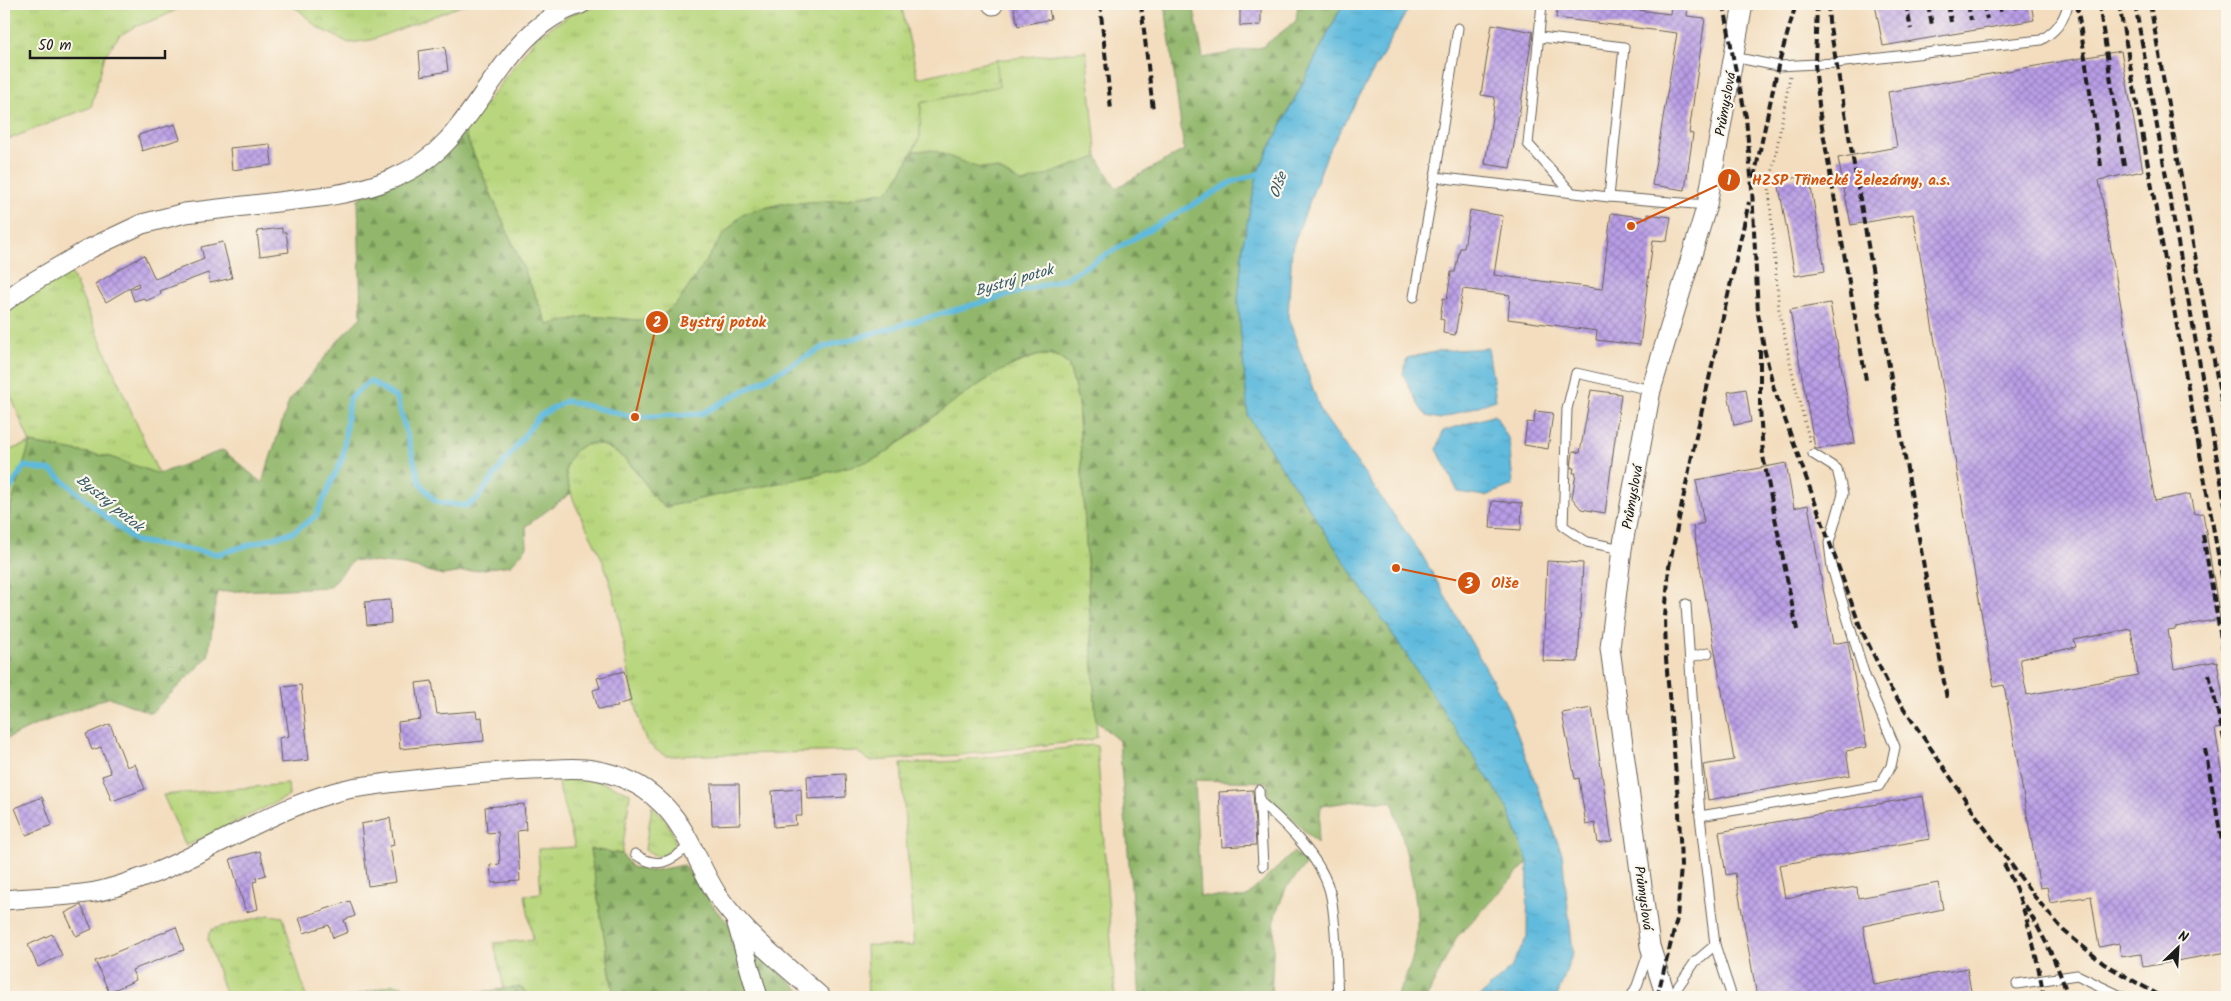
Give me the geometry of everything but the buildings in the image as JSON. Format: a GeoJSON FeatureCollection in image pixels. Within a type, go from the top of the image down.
{"type":"FeatureCollection","features":[{"type":"Feature","properties":{"kind":"street"},"geometry":{"type":"LineString","coordinates":[[4,302],[26,286],[91,248],[142,224],[185,213],[351,193],[386,183],[421,164],[447,142],[513,52],[528,36],[547,20],[581,4]]}},
{"type":"Feature","properties":{"kind":"street","name":"Průmyslová"},"geometry":{"type":"LineString","coordinates":[[1666,997],[1650,946],[1610,648],[1622,549],[1651,390],[1708,206],[1743,4]]}},
{"type":"Feature","properties":{"kind":"street"},"geometry":{"type":"LineString","coordinates":[[4,900],[95,892],[124,883],[156,872],[288,809],[329,793],[383,783],[503,771],[565,768],[593,770],[616,776],[640,786],[659,800],[670,812],[719,897],[736,919],[778,960],[821,997]]}},
{"type":"Feature","properties":{"kind":"street"},"geometry":{"type":"LineString","coordinates":[[736,919],[758,997]]}},
{"type":"Feature","properties":{"kind":"lane"},"geometry":{"type":"LineString","coordinates":[[1542,4],[1528,144],[1570,192]]}},
{"type":"Feature","properties":{"kind":"lane"},"geometry":{"type":"LineString","coordinates":[[1733,57],[1778,66],[1836,63],[2041,40],[2054,32],[2065,16],[2068,4]]}},
{"type":"Feature","properties":{"kind":"lane"},"geometry":{"type":"LineString","coordinates":[[1414,297],[1458,28]]}},
{"type":"Feature","properties":{"kind":"lane"},"geometry":{"type":"LineString","coordinates":[[1540,37],[1624,47],[1609,198]]}},
{"type":"Feature","properties":{"kind":"lane"},"geometry":{"type":"LineString","coordinates":[[1435,177],[1609,198],[1708,206]]}},
{"type":"Feature","properties":{"kind":"lane"},"geometry":{"type":"LineString","coordinates":[[1622,549],[1587,542],[1563,526],[1567,409],[1576,373],[1651,390]]}},
{"type":"Feature","properties":{"kind":"lane"},"geometry":{"type":"LineString","coordinates":[[1700,816],[1879,786],[1891,766],[1894,747],[1865,676],[1832,568],[1828,543],[1843,494],[1837,469],[1813,454]]}},
{"type":"Feature","properties":{"kind":"lane"},"geometry":{"type":"LineString","coordinates":[[1686,604],[1700,816],[1714,945],[1732,997]]}},
{"type":"Feature","properties":{"kind":"lane"},"geometry":{"type":"LineString","coordinates":[[1690,657],[1708,653]]}},
{"type":"Feature","properties":{"kind":"lane"},"geometry":{"type":"LineString","coordinates":[[1259,790],[1262,866]]}},
{"type":"Feature","properties":{"kind":"lane"},"geometry":{"type":"LineString","coordinates":[[1260,802],[1280,820],[1305,848],[1320,870],[1331,895],[1338,997]]}},
{"type":"Feature","properties":{"kind":"lane"},"geometry":{"type":"LineString","coordinates":[[635,854],[646,862],[656,864],[679,855],[690,845]]}},
{"type":"Feature","properties":{"kind":"lane"},"geometry":{"type":"LineString","coordinates":[[1671,997],[1695,962],[1714,945]]}},
{"type":"Feature","properties":{"kind":"lane"},"geometry":{"type":"LineString","coordinates":[[1631,997],[1637,986],[1650,946]]}},
{"type":"Feature","properties":{"kind":"lane"},"geometry":{"type":"LineString","coordinates":[[2017,984],[2077,975],[2122,997]]}},
{"type":"Feature","properties":{"kind":"path"},"geometry":{"type":"LineString","coordinates":[[1791,65],[1769,191],[1779,309],[1794,381],[1813,454]]}},
{"type":"Feature","properties":{"kind":"green space"},"geometry":{"type":"Polygon","coordinates":[[[4,4],[187,4],[162,17],[134,27],[119,36],[105,55],[91,107],[4,141],[4,4]]]}},
{"type":"Feature","properties":{"kind":"green space"},"geometry":{"type":"Polygon","coordinates":[[[288,4],[466,4],[371,40],[349,43],[317,27],[299,10],[288,4]]]}},
{"type":"Feature","properties":{"kind":"green space"},"geometry":{"type":"Polygon","coordinates":[[[605,4],[901,4],[918,78],[996,60],[1000,86],[921,103],[920,137],[896,182],[887,191],[843,200],[780,204],[742,214],[679,301],[661,317],[638,320],[587,316],[548,325],[464,132],[537,36],[573,13],[605,4]]]}},
{"type":"Feature","properties":{"kind":"green space"},"geometry":{"type":"Polygon","coordinates":[[[1165,4],[1193,4],[1203,58],[1262,47],[1296,21],[1298,4],[1343,4],[1258,171],[1238,302],[1507,807],[1528,862],[1456,938],[1427,997],[1396,997],[1412,960],[1417,930],[1417,912],[1407,855],[1393,802],[1362,800],[1321,806],[1317,843],[1268,796],[1267,782],[1195,780],[1200,896],[1245,898],[1294,852],[1307,864],[1286,888],[1275,916],[1271,997],[1140,997],[1119,741],[1096,721],[1078,401],[1069,365],[1057,356],[1040,355],[1018,362],[993,375],[942,410],[898,444],[870,461],[811,476],[666,507],[657,500],[637,472],[620,455],[599,444],[585,445],[573,453],[566,467],[566,476],[571,493],[526,526],[527,547],[511,565],[443,575],[405,565],[353,560],[330,587],[217,592],[208,657],[151,713],[109,697],[36,725],[4,740],[4,529],[30,443],[110,457],[159,474],[223,450],[262,483],[289,401],[343,335],[361,317],[358,199],[464,132],[548,325],[587,316],[638,320],[661,317],[679,301],[724,234],[742,214],[780,204],[843,200],[887,191],[896,182],[913,151],[933,150],[976,167],[997,169],[1023,183],[1097,157],[1116,188],[1184,150],[1165,4]]]}},
{"type":"Feature","properties":{"kind":"green space"},"geometry":{"type":"Polygon","coordinates":[[[1086,51],[1097,157],[1023,183],[998,169],[976,167],[933,150],[913,151],[920,137],[921,103],[999,86],[996,60],[1086,51]]]}},
{"type":"Feature","properties":{"kind":"green space"},"geometry":{"type":"Polygon","coordinates":[[[70,270],[159,475],[110,457],[30,443],[4,379],[4,314],[51,280],[70,270]]]}},
{"type":"Feature","properties":{"kind":"green space"},"geometry":{"type":"Polygon","coordinates":[[[1039,355],[1056,356],[1069,365],[1078,401],[1097,737],[1090,740],[959,755],[870,761],[856,751],[666,756],[650,745],[643,734],[633,696],[612,588],[601,558],[568,485],[566,468],[573,452],[591,443],[614,451],[633,467],[653,497],[666,507],[710,496],[814,476],[881,456],[921,428],[942,409],[1003,369],[1039,355]]]}},
{"type":"Feature","properties":{"kind":"green space"},"geometry":{"type":"Polygon","coordinates":[[[30,443],[4,529],[4,452],[30,443]]]}},
{"type":"Feature","properties":{"kind":"green space"},"geometry":{"type":"Polygon","coordinates":[[[1097,746],[1115,997],[868,997],[866,945],[914,946],[901,764],[958,761],[1097,746]]]}},
{"type":"Feature","properties":{"kind":"green space"},"geometry":{"type":"Polygon","coordinates":[[[556,776],[590,778],[630,793],[622,854],[590,849],[614,997],[531,997],[520,987],[504,989],[494,943],[533,940],[525,895],[541,893],[538,849],[575,847],[556,776]]]}},
{"type":"Feature","properties":{"kind":"green space"},"geometry":{"type":"Polygon","coordinates":[[[288,784],[289,796],[186,846],[163,795],[288,784]]]}},
{"type":"Feature","properties":{"kind":"green space"},"geometry":{"type":"Polygon","coordinates":[[[652,806],[668,825],[675,842],[675,848],[659,857],[645,850],[652,806]]]}},
{"type":"Feature","properties":{"kind":"green space"},"geometry":{"type":"Polygon","coordinates":[[[590,849],[622,854],[631,867],[651,871],[684,865],[716,910],[748,944],[807,997],[614,997],[590,849]]]}},
{"type":"Feature","properties":{"kind":"green space"},"geometry":{"type":"Polygon","coordinates":[[[269,915],[283,917],[306,997],[226,997],[208,940],[209,933],[212,929],[269,915]]]}},
{"type":"Feature","properties":{"kind":"green space"},"geometry":{"type":"Polygon","coordinates":[[[393,984],[446,996],[520,987],[531,997],[351,997],[393,984]]]}},
{"type":"Feature","properties":{"kind":"water"},"geometry":{"type":"Polygon","coordinates":[[[1343,4],[1411,4],[1328,152],[1292,248],[1288,317],[1321,412],[1422,555],[1507,706],[1562,854],[1573,952],[1557,997],[1479,997],[1511,968],[1527,937],[1528,862],[1507,807],[1248,416],[1238,302],[1243,243],[1258,171],[1343,4]]]}},
{"type":"Feature","properties":{"kind":"water"},"geometry":{"type":"Polygon","coordinates":[[[1488,348],[1496,400],[1440,419],[1427,416],[1420,408],[1403,374],[1407,358],[1439,351],[1488,348]]]}},
{"type":"Feature","properties":{"kind":"water"},"geometry":{"type":"Polygon","coordinates":[[[1495,415],[1509,440],[1513,485],[1485,496],[1458,492],[1437,449],[1443,431],[1495,415]]]}},
{"type":"Feature","properties":{"kind":"waterway","name":"Bystrý potok"},"geometry":{"type":"LineString","coordinates":[[4,499],[24,466],[52,471],[135,541],[218,554],[293,532],[316,516],[343,457],[349,399],[370,381],[397,398],[420,483],[436,502],[465,506],[477,499],[539,416],[566,401],[635,417],[701,414],[824,347],[1064,279],[1232,182],[1264,172]]}},
{"type":"Feature","properties":{"kind":"railway"},"geometry":{"type":"LineString","coordinates":[[1100,4],[1111,110]]}},
{"type":"Feature","properties":{"kind":"railway"},"geometry":{"type":"LineString","coordinates":[[1141,4],[1153,110]]}},
{"type":"Feature","properties":{"kind":"railway"},"geometry":{"type":"LineString","coordinates":[[1724,4],[1746,117],[1752,188],[1758,313],[1764,348],[1774,389],[1861,629],[1890,688],[1984,827],[2034,896],[2064,931],[2104,964],[2162,997]]}},
{"type":"Feature","properties":{"kind":"railway"},"geometry":{"type":"LineString","coordinates":[[1754,178],[1778,66],[1796,4]]}},
{"type":"Feature","properties":{"kind":"railway"},"geometry":{"type":"LineString","coordinates":[[1817,4],[1815,64],[1820,115],[1866,380]]}},
{"type":"Feature","properties":{"kind":"railway"},"geometry":{"type":"LineString","coordinates":[[1828,4],[1829,21],[1947,699]]}},
{"type":"Feature","properties":{"kind":"railway"},"geometry":{"type":"LineString","coordinates":[[1906,4],[1911,29]]}},
{"type":"Feature","properties":{"kind":"railway"},"geometry":{"type":"LineString","coordinates":[[1928,4],[1932,25]]}},
{"type":"Feature","properties":{"kind":"railway"},"geometry":{"type":"LineString","coordinates":[[1948,4],[1951,22]]}},
{"type":"Feature","properties":{"kind":"railway"},"geometry":{"type":"LineString","coordinates":[[1968,4],[1971,20]]}},
{"type":"Feature","properties":{"kind":"railway"},"geometry":{"type":"LineString","coordinates":[[1983,4],[1987,19]]}},
{"type":"Feature","properties":{"kind":"railway"},"geometry":{"type":"LineString","coordinates":[[1999,4],[2001,13]]}},
{"type":"Feature","properties":{"kind":"railway"},"geometry":{"type":"LineString","coordinates":[[2015,4],[2016,9]]}},
{"type":"Feature","properties":{"kind":"railway"},"geometry":{"type":"LineString","coordinates":[[2077,4],[2101,166]]}},
{"type":"Feature","properties":{"kind":"railway"},"geometry":{"type":"LineString","coordinates":[[2099,4],[2124,166]]}},
{"type":"Feature","properties":{"kind":"railway"},"geometry":{"type":"LineString","coordinates":[[2119,4],[2227,604]]}},
{"type":"Feature","properties":{"kind":"railway"},"geometry":{"type":"LineString","coordinates":[[2135,4],[2227,515]]}},
{"type":"Feature","properties":{"kind":"railway"},"geometry":{"type":"LineString","coordinates":[[2150,4],[2227,433]]}},
{"type":"Feature","properties":{"kind":"railway"},"geometry":{"type":"LineString","coordinates":[[2226,4],[2227,14]]}},
{"type":"Feature","properties":{"kind":"railway"},"geometry":{"type":"LineString","coordinates":[[1657,997],[1677,919],[1681,866],[1679,811],[1666,659],[1665,617],[1669,567],[1695,441],[1749,202]]}},
{"type":"Feature","properties":{"kind":"railway"},"geometry":{"type":"LineString","coordinates":[[1760,350],[1760,407],[1763,456],[1797,630]]}},
{"type":"Feature","properties":{"kind":"railway"},"geometry":{"type":"LineString","coordinates":[[2203,535],[2227,673]]}},
{"type":"Feature","properties":{"kind":"railway"},"geometry":{"type":"LineString","coordinates":[[2209,674],[2227,752]]}},
{"type":"Feature","properties":{"kind":"railway"},"geometry":{"type":"LineString","coordinates":[[2205,749],[2227,869]]}},
{"type":"Feature","properties":{"kind":"railway"},"geometry":{"type":"LineString","coordinates":[[2004,864],[2012,879],[2024,912],[2034,946],[2044,997]]}},
{"type":"Feature","properties":{"kind":"railway"},"geometry":{"type":"LineString","coordinates":[[2025,905],[2050,950],[2068,997]]}},
{"type":"Feature","properties":{"kind":"place","name":"HZSP Třinecké Železárny, a.s."},"geometry":{"type":"Point","coordinates":[1631,226]}},
{"type":"Feature","properties":{"kind":"place","name":"Bystrý potok"},"geometry":{"type":"Point","coordinates":[635,417]}},
{"type":"Feature","properties":{"kind":"place","name":"Olše"},"geometry":{"type":"Point","coordinates":[1396,568]}}]}
